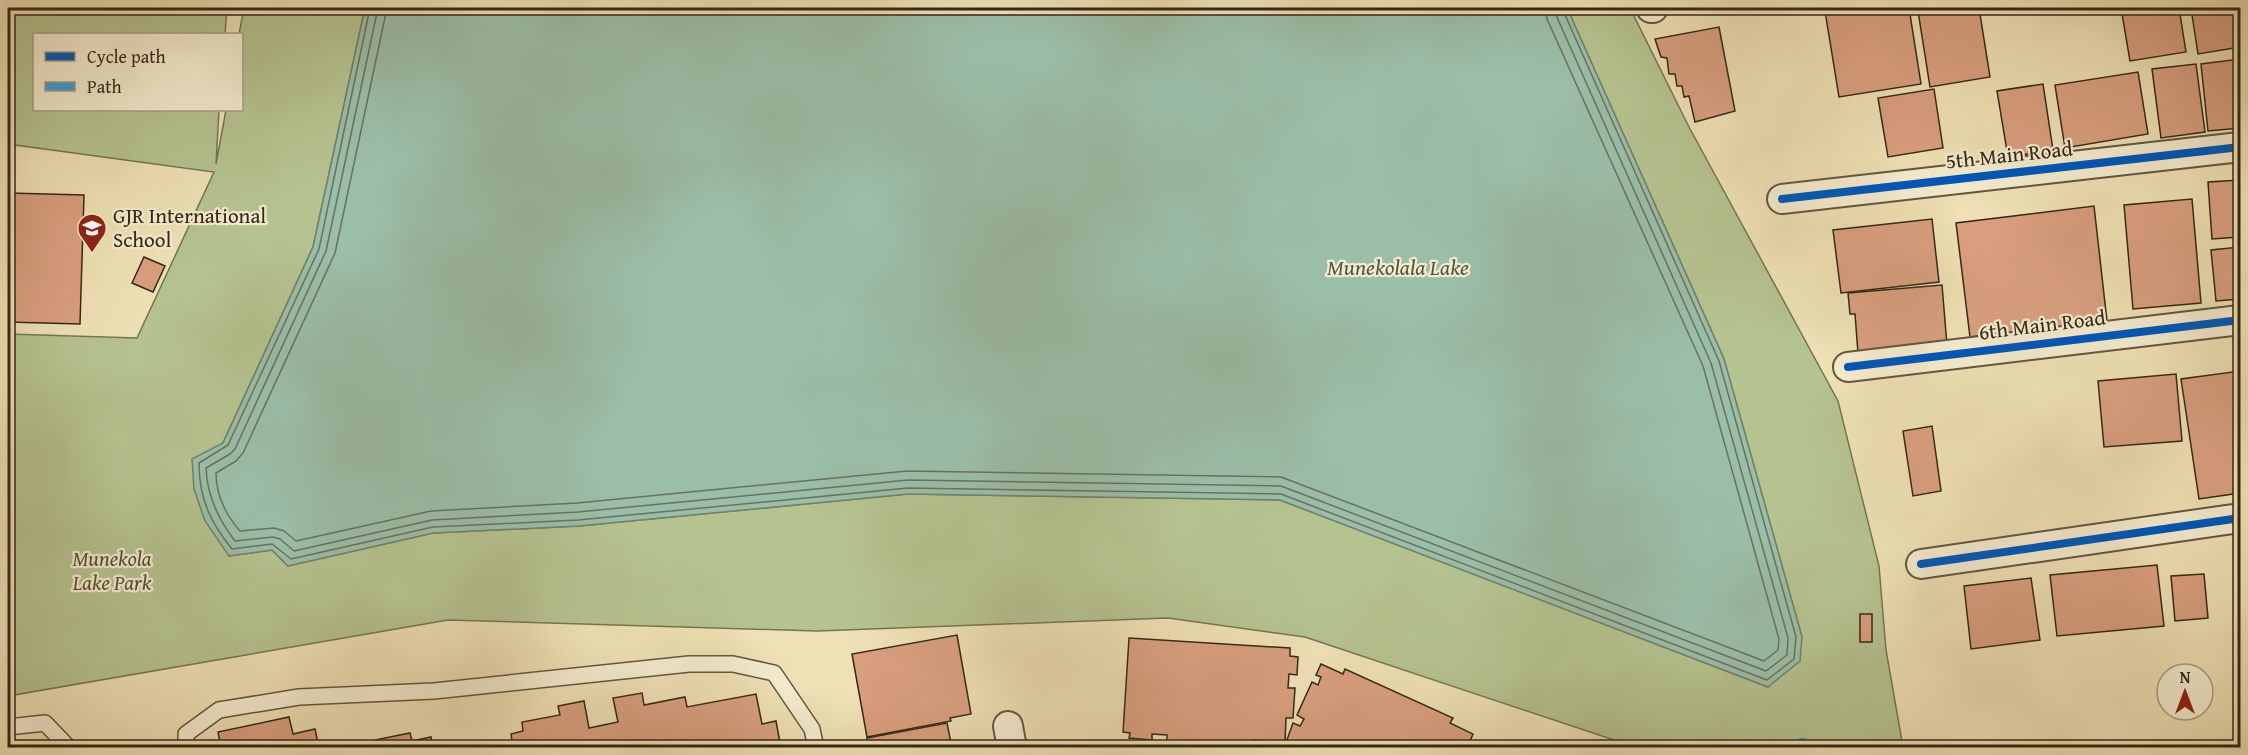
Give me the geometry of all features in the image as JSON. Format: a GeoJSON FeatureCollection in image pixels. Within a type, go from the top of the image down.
{"type":"FeatureCollection","features":[{"type":"Feature","properties":{"kind":"street","name":"5th Main Road"},"geometry":{"type":"LineString","coordinates":[[1782,199],[2241,147]]}},
{"type":"Feature","properties":{"kind":"street","name":"6th Main Road"},"geometry":{"type":"LineString","coordinates":[[1848,367],[2241,320]]}},
{"type":"Feature","properties":{"kind":"street"},"geometry":{"type":"LineString","coordinates":[[1921,564],[2241,518]]}},
{"type":"Feature","properties":{"kind":"lane"},"geometry":{"type":"LineString","coordinates":[[186,747],[186,734],[219,710],[299,697],[434,691],[689,664],[733,664],[774,673],[812,729],[816,747]]}},
{"type":"Feature","properties":{"kind":"lane"},"geometry":{"type":"LineString","coordinates":[[8,728],[45,723],[69,747]]}},
{"type":"Feature","properties":{"kind":"green space","name":"Munekola Lake Park"},"geometry":{"type":"Polygon","coordinates":[[[8,8],[227,8],[225,33],[33,33],[33,111],[219,111],[216,164],[226,111],[243,111],[243,33],[239,33],[244,8],[365,8],[313,247],[223,443],[229,556],[272,550],[288,566],[433,533],[579,526],[908,494],[1280,500],[1768,687],[1802,637],[1724,359],[1567,8],[1630,8],[1689,127],[1838,401],[1879,566],[1886,650],[1903,747],[1635,747],[1305,637],[1168,618],[817,631],[448,620],[8,696],[8,334],[137,338],[214,172],[8,144],[8,8]]]}},
{"type":"Feature","properties":{"kind":"water","name":"Munekolala Lake"},"geometry":{"type":"Polygon","coordinates":[[[365,8],[1567,8],[1724,359],[1802,637],[1800,661],[1768,687],[1280,500],[908,494],[579,526],[433,533],[288,566],[272,550],[229,556],[205,521],[194,489],[192,459],[223,443],[313,247],[365,8]]]}},
{"type":"Feature","properties":{"kind":"building"},"geometry":{"type":"Polygon","coordinates":[[[1850,8],[1909,8],[1921,84],[1839,97],[1825,11],[1850,8]]]}},
{"type":"Feature","properties":{"kind":"building"},"geometry":{"type":"Polygon","coordinates":[[[1979,8],[1990,77],[1930,87],[1918,11],[1979,8]]]}},
{"type":"Feature","properties":{"kind":"building"},"geometry":{"type":"Polygon","coordinates":[[[2121,8],[2179,8],[2186,52],[2130,61],[2121,8]]]}},
{"type":"Feature","properties":{"kind":"building"},"geometry":{"type":"Polygon","coordinates":[[[2191,8],[2240,8],[2240,47],[2198,54],[2191,8]]]}},
{"type":"Feature","properties":{"kind":"building"},"geometry":{"type":"Polygon","coordinates":[[[1719,27],[1735,111],[1695,122],[1689,96],[1684,97],[1682,86],[1677,86],[1675,74],[1669,74],[1667,58],[1661,57],[1655,39],[1719,27]]]}},
{"type":"Feature","properties":{"kind":"building"},"geometry":{"type":"Polygon","coordinates":[[[2240,59],[2240,128],[2208,131],[2201,64],[2240,59]]]}},
{"type":"Feature","properties":{"kind":"building"},"geometry":{"type":"Polygon","coordinates":[[[2196,64],[2205,132],[2161,138],[2152,69],[2196,64]]]}},
{"type":"Feature","properties":{"kind":"building"},"geometry":{"type":"Polygon","coordinates":[[[2138,72],[2148,134],[2065,148],[2055,85],[2138,72]]]}},
{"type":"Feature","properties":{"kind":"building"},"geometry":{"type":"Polygon","coordinates":[[[2043,84],[2053,150],[2008,157],[1997,91],[2043,84]]]}},
{"type":"Feature","properties":{"kind":"building"},"geometry":{"type":"Polygon","coordinates":[[[1934,89],[1943,148],[1888,157],[1878,98],[1934,89]]]}},
{"type":"Feature","properties":{"kind":"building"},"geometry":{"type":"Polygon","coordinates":[[[2240,180],[2240,237],[2212,239],[2208,182],[2240,180]]]}},
{"type":"Feature","properties":{"kind":"building"},"geometry":{"type":"Polygon","coordinates":[[[8,193],[84,195],[80,324],[8,322],[8,193]]]}},
{"type":"Feature","properties":{"kind":"building"},"geometry":{"type":"Polygon","coordinates":[[[2192,199],[2201,303],[2133,309],[2124,205],[2192,199]]]}},
{"type":"Feature","properties":{"kind":"building"},"geometry":{"type":"Polygon","coordinates":[[[2094,206],[2107,321],[1970,337],[1956,223],[2094,206]]]}},
{"type":"Feature","properties":{"kind":"building"},"geometry":{"type":"Polygon","coordinates":[[[1932,219],[1939,282],[1841,293],[1833,230],[1932,219]]]}},
{"type":"Feature","properties":{"kind":"building"},"geometry":{"type":"Polygon","coordinates":[[[2240,247],[2240,299],[2216,301],[2211,250],[2240,247]]]}},
{"type":"Feature","properties":{"kind":"building"},"geometry":{"type":"Polygon","coordinates":[[[144,257],[165,266],[153,292],[132,283],[144,257]]]}},
{"type":"Feature","properties":{"kind":"building"},"geometry":{"type":"Polygon","coordinates":[[[1942,285],[1947,345],[1858,353],[1855,314],[1850,314],[1848,293],[1942,285]]]}},
{"type":"Feature","properties":{"kind":"building"},"geometry":{"type":"Polygon","coordinates":[[[2240,371],[2240,493],[2199,499],[2181,379],[2240,371]]]}},
{"type":"Feature","properties":{"kind":"building"},"geometry":{"type":"Polygon","coordinates":[[[2176,374],[2182,441],[2104,447],[2098,381],[2176,374]]]}},
{"type":"Feature","properties":{"kind":"building"},"geometry":{"type":"Polygon","coordinates":[[[1932,426],[1941,491],[1913,496],[1903,431],[1932,426]]]}},
{"type":"Feature","properties":{"kind":"building"},"geometry":{"type":"Polygon","coordinates":[[[2157,565],[2164,626],[2057,636],[2050,575],[2157,565]]]}},
{"type":"Feature","properties":{"kind":"building"},"geometry":{"type":"Polygon","coordinates":[[[2204,574],[2208,618],[2175,621],[2171,576],[2204,574]]]}},
{"type":"Feature","properties":{"kind":"building"},"geometry":{"type":"Polygon","coordinates":[[[2031,578],[2040,640],[1971,649],[1964,586],[2031,578]]]}},
{"type":"Feature","properties":{"kind":"building"},"geometry":{"type":"Polygon","coordinates":[[[1860,614],[1872,614],[1872,642],[1860,642],[1860,614]]]}},
{"type":"Feature","properties":{"kind":"building"},"geometry":{"type":"Polygon","coordinates":[[[957,635],[971,714],[950,718],[951,721],[867,737],[852,654],[957,635]]]}},
{"type":"Feature","properties":{"kind":"building"},"geometry":{"type":"Polygon","coordinates":[[[1129,638],[1290,648],[1290,656],[1298,657],[1297,675],[1289,674],[1288,688],[1295,688],[1293,718],[1286,718],[1285,743],[1254,740],[1254,748],[1244,748],[1167,743],[1167,735],[1152,734],[1152,740],[1129,738],[1130,733],[1123,732],[1129,638]]]}},
{"type":"Feature","properties":{"kind":"building"},"geometry":{"type":"Polygon","coordinates":[[[1321,664],[1343,674],[1345,669],[1453,718],[1450,723],[1473,734],[1467,748],[1284,748],[1293,723],[1300,726],[1304,719],[1297,715],[1312,682],[1318,685],[1321,677],[1316,675],[1321,664]]]}},
{"type":"Feature","properties":{"kind":"building"},"geometry":{"type":"Polygon","coordinates":[[[642,693],[644,705],[685,697],[687,707],[756,694],[762,724],[776,721],[781,748],[513,748],[511,734],[523,731],[522,722],[560,715],[558,706],[584,701],[589,728],[618,722],[613,698],[642,693]]]}},
{"type":"Feature","properties":{"kind":"building"},"geometry":{"type":"Polygon","coordinates":[[[289,717],[293,734],[315,729],[319,748],[221,748],[218,732],[289,717]]]}},
{"type":"Feature","properties":{"kind":"building"},"geometry":{"type":"Polygon","coordinates":[[[947,723],[952,748],[869,748],[867,738],[947,723]]]}},
{"type":"Feature","properties":{"kind":"building"},"geometry":{"type":"Polygon","coordinates":[[[410,733],[412,741],[431,737],[433,747],[449,744],[449,748],[371,748],[370,741],[410,733]]]}},
{"type":"Feature","properties":{"kind":"marked path"},"geometry":{"type":"LineString","coordinates":[[1802,738],[1802,748]]}},
{"type":"Feature","properties":{"kind":"cycle path"},"geometry":{"type":"LineString","coordinates":[[1782,199],[2240,147]]}},
{"type":"Feature","properties":{"kind":"cycle path"},"geometry":{"type":"LineString","coordinates":[[1848,367],[2240,320]]}},
{"type":"Feature","properties":{"kind":"cycle path"},"geometry":{"type":"LineString","coordinates":[[1921,564],[2240,518]]}},
{"type":"Feature","properties":{"kind":"place","name":"GJR International School"},"geometry":{"type":"Point","coordinates":[92,254]}}]}
